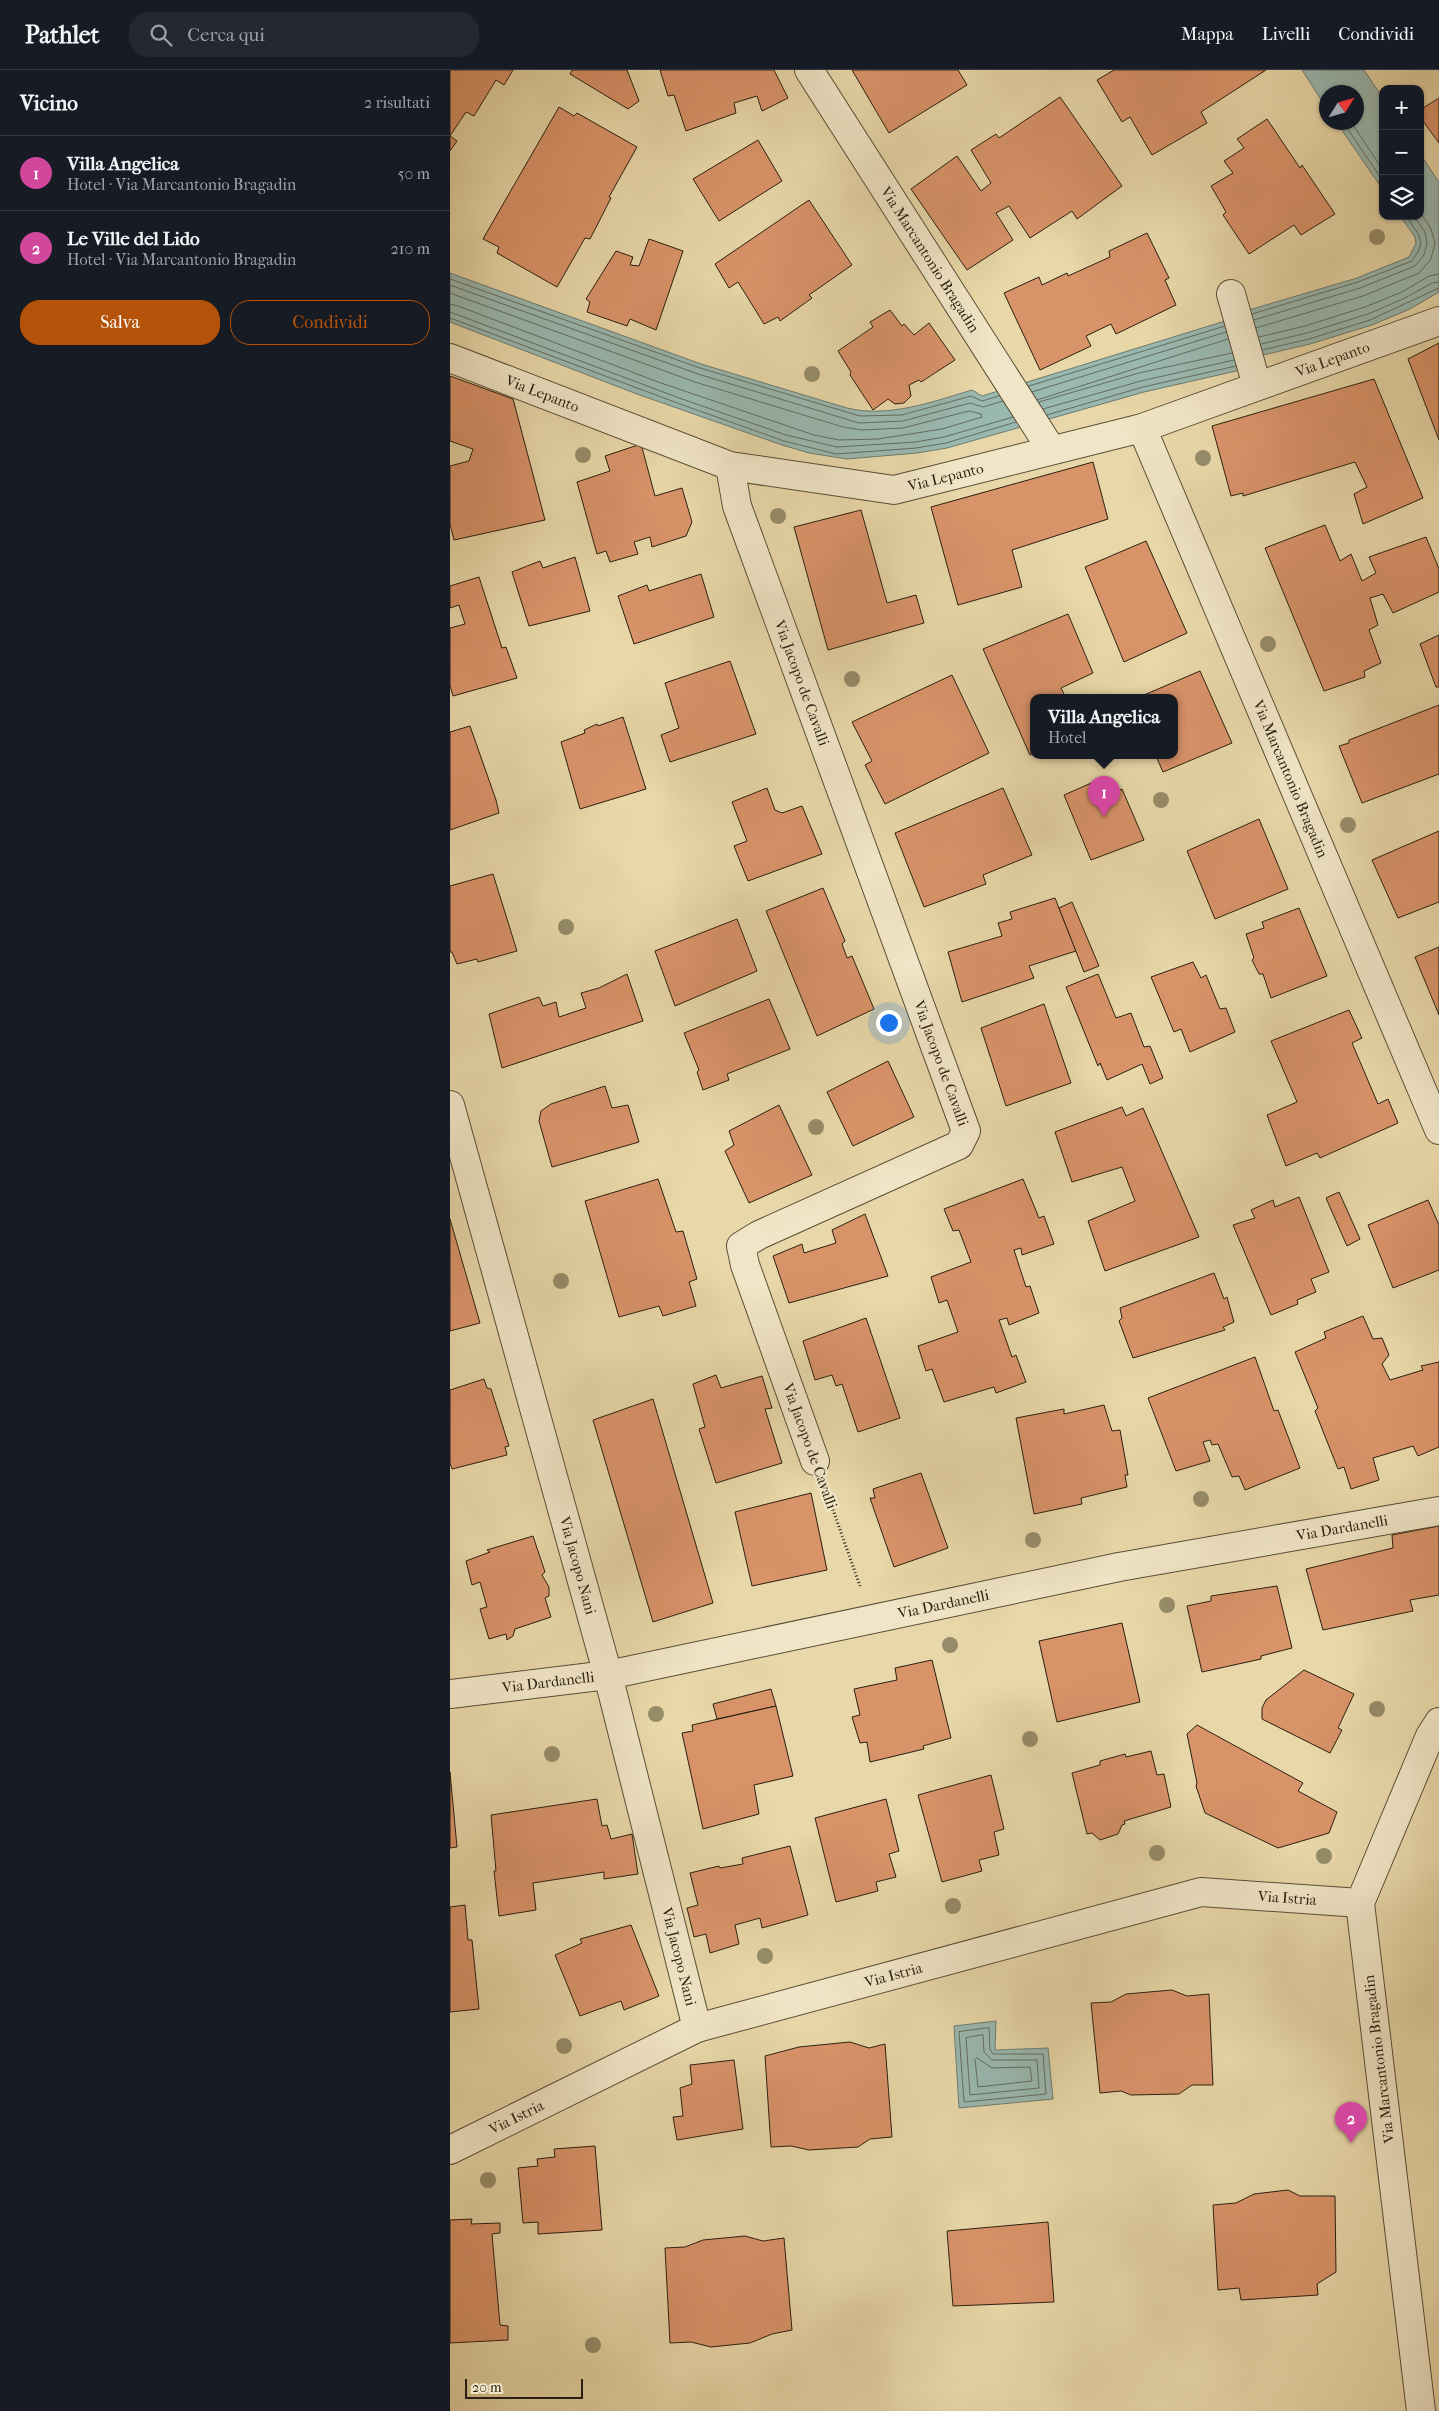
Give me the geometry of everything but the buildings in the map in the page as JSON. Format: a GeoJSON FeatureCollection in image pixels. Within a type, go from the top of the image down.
{"type":"FeatureCollection","features":[{"type":"Feature","properties":{"kind":"street","name":"Via Marcantonio Bragadin"},"geometry":{"type":"LineString","coordinates":[[809,70],[1044,438]]}},
{"type":"Feature","properties":{"kind":"street"},"geometry":{"type":"LineString","coordinates":[[1231,294],[1257,386]]}},
{"type":"Feature","properties":{"kind":"street","name":"Via Lepanto"},"geometry":{"type":"LineString","coordinates":[[450,358],[730,466],[894,490],[1044,438],[1142,428],[1439,321]]}},
{"type":"Feature","properties":{"kind":"street","name":"Via Marcantonio Bragadin"},"geometry":{"type":"LineString","coordinates":[[1142,428],[1439,1130]]}},
{"type":"Feature","properties":{"kind":"street","name":"Via Jacopo de Cavalli"},"geometry":{"type":"LineString","coordinates":[[730,466],[737,506],[966,1130],[959,1145],[759,1235],[741,1246],[745,1266],[815,1461]]}},
{"type":"Feature","properties":{"kind":"street","name":"Via Jacopo Nani"},"geometry":{"type":"LineString","coordinates":[[450,1105],[608,1675],[697,2028]]}},
{"type":"Feature","properties":{"kind":"street","name":"Via Dardanelli"},"geometry":{"type":"LineString","coordinates":[[450,1694],[608,1675],[1119,1567],[1439,1511]]}},
{"type":"Feature","properties":{"kind":"street","name":"Via Marcantonio Bragadin"},"geometry":{"type":"LineString","coordinates":[[1421,2411],[1360,1903],[1430,1736],[1439,1722]]}},
{"type":"Feature","properties":{"kind":"street","name":"Via Istria"},"geometry":{"type":"LineString","coordinates":[[450,2150],[697,2028],[1201,1892],[1360,1903]]}},
{"type":"Feature","properties":{"kind":"path","name":"Via Jacopo de Cavalli"},"geometry":{"type":"LineString","coordinates":[[815,1461],[873,1619]]}},
{"type":"Feature","properties":{"kind":"water"},"geometry":{"type":"Polygon","coordinates":[[[1302,70],[1364,70],[1379,92],[1379,184],[1342,130],[1364,130],[1364,85],[1319,85],[1319,96],[1302,70]]]}},
{"type":"Feature","properties":{"kind":"water"},"geometry":{"type":"Polygon","coordinates":[[[1424,160],[1439,182],[1439,292],[1410,309],[1372,325],[1310,344],[1263,355],[1245,369],[1144,392],[947,448],[917,453],[847,459],[809,453],[637,394],[450,322],[450,273],[701,364],[847,408],[863,411],[894,410],[926,404],[972,390],[982,396],[1225,321],[1249,310],[1357,278],[1409,257],[1416,243],[1415,237],[1403,220],[1424,220],[1424,160]]]}},
{"type":"Feature","properties":{"kind":"water"},"geometry":{"type":"Polygon","coordinates":[[[996,2021],[995,2050],[1048,2048],[1053,2099],[959,2108],[954,2026],[996,2021]]]}},
{"type":"Feature","properties":{"kind":"place","name":"Villa Angelica"},"geometry":{"type":"Point","coordinates":[1104,817]}},
{"type":"Feature","properties":{"kind":"place","name":"Le Ville del Lido"},"geometry":{"type":"Point","coordinates":[1351,2143]}}]}
